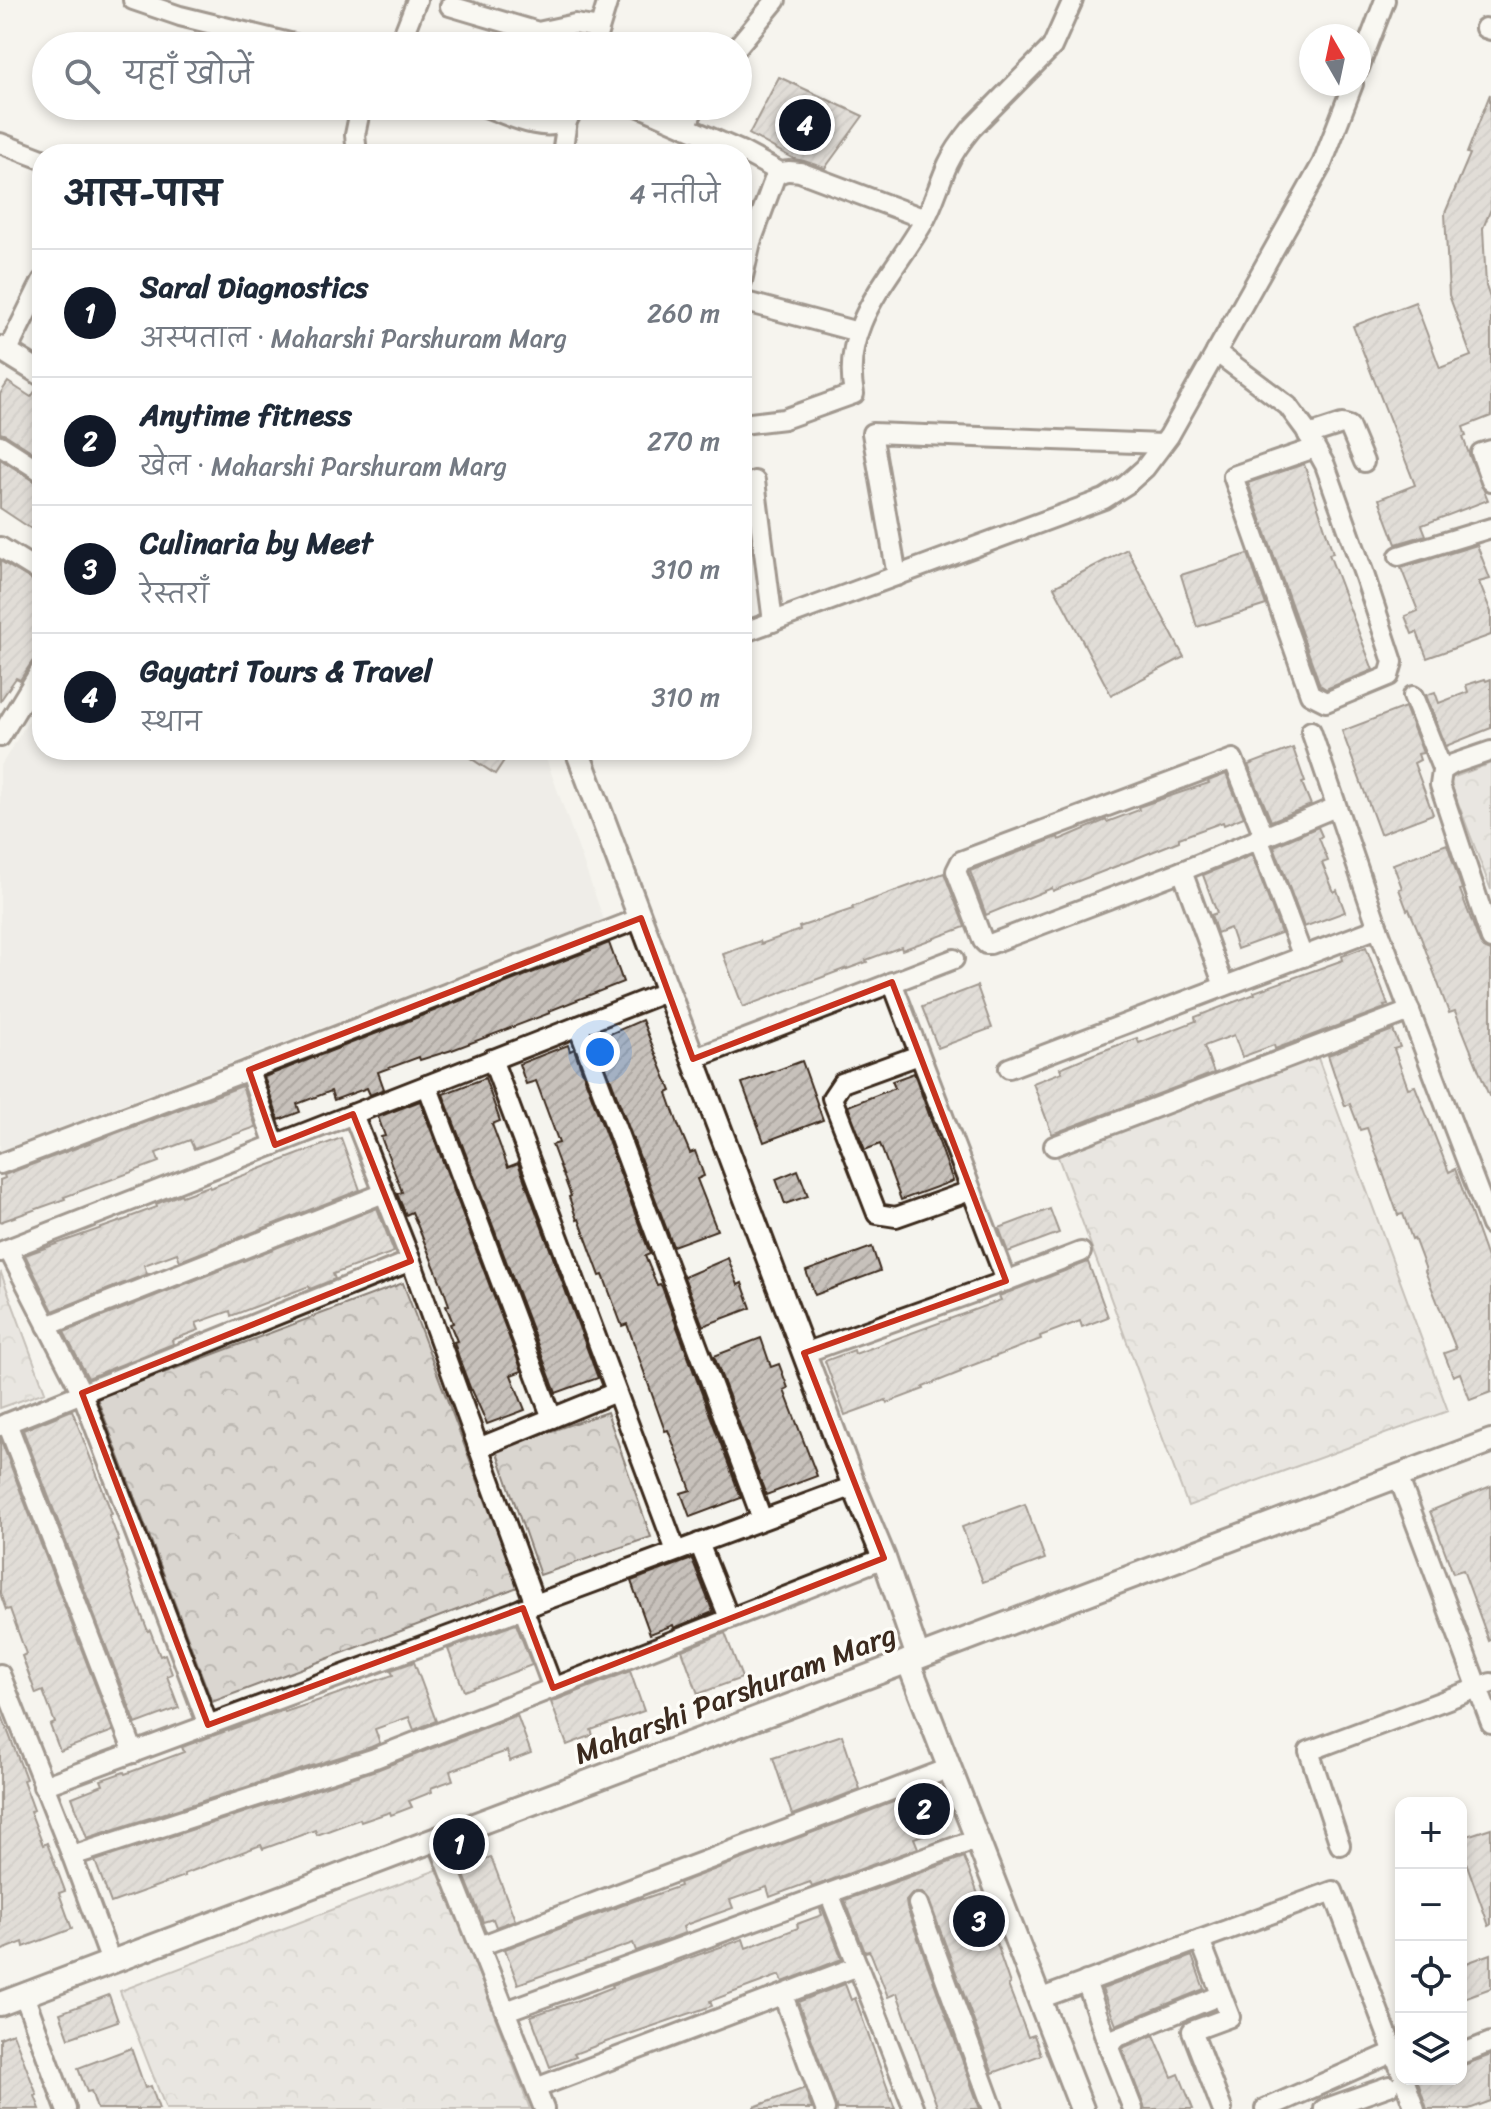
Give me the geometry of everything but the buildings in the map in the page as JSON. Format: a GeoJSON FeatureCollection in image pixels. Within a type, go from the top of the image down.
{"type":"FeatureCollection","features":[{"type":"Feature","properties":{"kind":"street"},"geometry":{"type":"LineString","coordinates":[[133,0],[180,16],[245,32]]}},
{"type":"Feature","properties":{"kind":"street"},"geometry":{"type":"LineString","coordinates":[[404,32],[417,0]]}},
{"type":"Feature","properties":{"kind":"street"},"geometry":{"type":"LineString","coordinates":[[598,32],[608,0]]}},
{"type":"Feature","properties":{"kind":"street"},"geometry":{"type":"LineString","coordinates":[[750,32],[776,0]]}},
{"type":"Feature","properties":{"kind":"street"},"geometry":{"type":"LineString","coordinates":[[752,423],[784,419],[854,394],[851,362],[867,307],[925,219],[960,143],[1052,47],[1073,0]]}},
{"type":"Feature","properties":{"kind":"street"},"geometry":{"type":"LineString","coordinates":[[1371,37],[1385,0]]}},
{"type":"Feature","properties":{"kind":"street"},"geometry":{"type":"LineString","coordinates":[[450,6],[538,32],[575,24],[589,32]]}},
{"type":"Feature","properties":{"kind":"street"},"geometry":{"type":"LineString","coordinates":[[752,629],[1104,499],[1126,485],[1145,468],[1162,444],[1216,352],[1322,164],[1348,96]]}},
{"type":"Feature","properties":{"kind":"street"},"geometry":{"type":"LineString","coordinates":[[356,144],[358,120]]}},
{"type":"Feature","properties":{"kind":"street"},"geometry":{"type":"LineString","coordinates":[[526,120],[544,126],[558,126],[564,120]]}},
{"type":"Feature","properties":{"kind":"street"},"geometry":{"type":"LineString","coordinates":[[564,144],[569,120]]}},
{"type":"Feature","properties":{"kind":"street"},"geometry":{"type":"LineString","coordinates":[[670,120],[725,144]]}},
{"type":"Feature","properties":{"kind":"street"},"geometry":{"type":"LineString","coordinates":[[686,127],[689,120]]}},
{"type":"Feature","properties":{"kind":"street"},"geometry":{"type":"LineString","coordinates":[[0,143],[32,155]]}},
{"type":"Feature","properties":{"kind":"street"},"geometry":{"type":"LineString","coordinates":[[752,157],[780,172]]}},
{"type":"Feature","properties":{"kind":"street"},"geometry":{"type":"LineString","coordinates":[[752,239],[775,177],[786,171],[800,172],[925,219]]}},
{"type":"Feature","properties":{"kind":"street"},"geometry":{"type":"LineString","coordinates":[[32,299],[4,350],[32,368]]}},
{"type":"Feature","properties":{"kind":"street"},"geometry":{"type":"LineString","coordinates":[[752,304],[858,332]]}},
{"type":"Feature","properties":{"kind":"street"},"geometry":{"type":"LineString","coordinates":[[1216,352],[1288,406],[1312,442],[1325,465],[1393,662],[1389,676],[1326,702],[1310,694],[1233,476],[1312,442],[1342,424],[1349,426],[1364,462]]}},
{"type":"Feature","properties":{"kind":"street"},"geometry":{"type":"LineString","coordinates":[[897,576],[872,433],[1162,444]]}},
{"type":"Feature","properties":{"kind":"street"},"geometry":{"type":"LineString","coordinates":[[0,445],[32,466]]}},
{"type":"Feature","properties":{"kind":"street"},"geometry":{"type":"LineString","coordinates":[[1491,450],[1481,453],[1491,481]]}},
{"type":"Feature","properties":{"kind":"street"},"geometry":{"type":"LineString","coordinates":[[755,481],[773,622]]}},
{"type":"Feature","properties":{"kind":"street"},"geometry":{"type":"LineString","coordinates":[[1399,556],[1491,528]]}},
{"type":"Feature","properties":{"kind":"street"},"geometry":{"type":"LineString","coordinates":[[0,547],[32,567]]}},
{"type":"Feature","properties":{"kind":"street"},"geometry":{"type":"LineString","coordinates":[[0,737],[32,684]]}},
{"type":"Feature","properties":{"kind":"street"},"geometry":{"type":"LineString","coordinates":[[1413,696],[1443,771],[1440,785],[1486,909],[1491,939]]}},
{"type":"Feature","properties":{"kind":"street"},"geometry":{"type":"LineString","coordinates":[[1311,731],[1378,928],[1491,1225]]}},
{"type":"Feature","properties":{"kind":"street"},"geometry":{"type":"LineString","coordinates":[[1443,771],[1453,764],[1491,751]]}},
{"type":"Feature","properties":{"kind":"street"},"geometry":{"type":"LineString","coordinates":[[1303,957],[1261,837],[1233,759],[961,861],[956,871],[983,941],[990,944],[1182,871],[1261,837],[1336,807]]}},
{"type":"Feature","properties":{"kind":"street"},"geometry":{"type":"LineString","coordinates":[[581,760],[854,1486],[884,1558],[913,1659],[950,1768],[1082,2109]]}},
{"type":"Feature","properties":{"kind":"street"},"geometry":{"type":"LineString","coordinates":[[1182,871],[1224,986]]}},
{"type":"Feature","properties":{"kind":"street"},"geometry":{"type":"LineString","coordinates":[[0,1164],[641,918]]}},
{"type":"Feature","properties":{"kind":"street"},"geometry":{"type":"LineString","coordinates":[[1009,1068],[1378,928]]}},
{"type":"Feature","properties":{"kind":"street"},"geometry":{"type":"LineString","coordinates":[[693,1059],[954,959]]}},
{"type":"Feature","properties":{"kind":"street"},"geometry":{"type":"LineString","coordinates":[[892,982],[1006,1281]]}},
{"type":"Feature","properties":{"kind":"street"},"geometry":{"type":"LineString","coordinates":[[208,1725],[82,1393],[4,1250],[668,991]]}},
{"type":"Feature","properties":{"kind":"street"},"geometry":{"type":"LineString","coordinates":[[1054,1146],[1410,1011]]}},
{"type":"Feature","properties":{"kind":"street"},"geometry":{"type":"LineString","coordinates":[[578,1026],[762,1519]]}},
{"type":"Feature","properties":{"kind":"street"},"geometry":{"type":"LineString","coordinates":[[919,1055],[842,1083],[832,1098],[877,1214],[896,1217],[970,1191]]}},
{"type":"Feature","properties":{"kind":"street"},"geometry":{"type":"LineString","coordinates":[[492,1059],[676,1551]]}},
{"type":"Feature","properties":{"kind":"street"},"geometry":{"type":"LineString","coordinates":[[249,1070],[275,1145]]}},
{"type":"Feature","properties":{"kind":"street"},"geometry":{"type":"LineString","coordinates":[[427,1085],[552,1418]]}},
{"type":"Feature","properties":{"kind":"street"},"geometry":{"type":"LineString","coordinates":[[353,1114],[411,1261],[478,1448],[553,1688]]}},
{"type":"Feature","properties":{"kind":"street"},"geometry":{"type":"LineString","coordinates":[[47,1326],[384,1193]]}},
{"type":"Feature","properties":{"kind":"street"},"geometry":{"type":"LineString","coordinates":[[804,1353],[1081,1252]]}},
{"type":"Feature","properties":{"kind":"street"},"geometry":{"type":"LineString","coordinates":[[134,1753],[4,1424],[411,1261]]}},
{"type":"Feature","properties":{"kind":"street"},"geometry":{"type":"LineString","coordinates":[[478,1448],[616,1392]]}},
{"type":"Feature","properties":{"kind":"street","name":"Maharshi Parshuram Marg"},"geometry":{"type":"LineString","coordinates":[[0,2004],[1491,1441]]}},
{"type":"Feature","properties":{"kind":"street"},"geometry":{"type":"LineString","coordinates":[[1398,1476],[1484,1686],[1491,1723]]}},
{"type":"Feature","properties":{"kind":"street"},"geometry":{"type":"LineString","coordinates":[[43,1786],[854,1486]]}},
{"type":"Feature","properties":{"kind":"street"},"geometry":{"type":"LineString","coordinates":[[699,1543],[729,1618]]}},
{"type":"Feature","properties":{"kind":"street"},"geometry":{"type":"LineString","coordinates":[[72,1856],[375,1758],[884,1558]]}},
{"type":"Feature","properties":{"kind":"street"},"geometry":{"type":"LineString","coordinates":[[0,1674],[111,1962]]}},
{"type":"Feature","properties":{"kind":"street"},"geometry":{"type":"LineString","coordinates":[[1340,1845],[1309,1751],[1484,1686]]}},
{"type":"Feature","properties":{"kind":"street"},"geometry":{"type":"LineString","coordinates":[[480,1946],[950,1768]]}},
{"type":"Feature","properties":{"kind":"street"},"geometry":{"type":"LineString","coordinates":[[437,1839],[544,2109]]}},
{"type":"Feature","properties":{"kind":"street"},"geometry":{"type":"LineString","coordinates":[[506,2011],[977,1839]]}},
{"type":"Feature","properties":{"kind":"street"},"geometry":{"type":"LineString","coordinates":[[1039,1999],[1333,1891],[1395,2058]]}},
{"type":"Feature","properties":{"kind":"street"},"geometry":{"type":"LineString","coordinates":[[829,1893],[914,2109]]}},
{"type":"Feature","properties":{"kind":"street"},"geometry":{"type":"LineString","coordinates":[[918,1904],[993,2109]]}},
{"type":"Feature","properties":{"kind":"street"},"geometry":{"type":"LineString","coordinates":[[1200,1940],[1230,2017],[1192,2031],[1222,2109]]}},
{"type":"Feature","properties":{"kind":"street"},"geometry":{"type":"LineString","coordinates":[[536,2088],[858,1966]]}},
{"type":"Feature","properties":{"kind":"street"},"geometry":{"type":"LineString","coordinates":[[1086,1981],[1133,2109]]}},
{"type":"Feature","properties":{"kind":"street"},"geometry":{"type":"LineString","coordinates":[[24,1995],[66,2109]]}},
{"type":"Feature","properties":{"kind":"street"},"geometry":{"type":"LineString","coordinates":[[783,1995],[825,2109]]}},
{"type":"Feature","properties":{"kind":"street"},"geometry":{"type":"LineString","coordinates":[[1109,2048],[1113,2039],[1121,2034],[1221,1995]]}},
{"type":"Feature","properties":{"kind":"street"},"geometry":{"type":"LineString","coordinates":[[1467,2052],[1491,2042]]}},
{"type":"Feature","properties":{"kind":"street"},"geometry":{"type":"LineString","coordinates":[[1265,2109],[1394,2052]]}},
{"type":"Feature","properties":{"kind":"street"},"geometry":{"type":"LineString","coordinates":[[1324,2109],[1395,2079]]}},
{"type":"Feature","properties":{"kind":"street"},"geometry":{"type":"LineString","coordinates":[[1402,2085],[1415,2109]]}},
{"type":"Feature","properties":{"kind":"highlighted area"},"geometry":{"type":"Polygon","coordinates":[[[641,918],[693,1059],[892,982],[1006,1281],[804,1353],[884,1558],[553,1688],[523,1608],[208,1725],[82,1393],[411,1261],[353,1114],[275,1145],[249,1070],[641,918]]]}},
{"type":"Feature","properties":{"kind":"shaded area"},"geometry":{"type":"Polygon","coordinates":[[[32,715],[32,760],[547,760],[604,920],[0,1151],[0,767],[32,715]]]}},
{"type":"Feature","properties":{"kind":"green space"},"geometry":{"type":"Polygon","coordinates":[[[1491,763],[1491,890],[1449,779],[1491,763]]]}},
{"type":"Feature","properties":{"kind":"green space"},"geometry":{"type":"Polygon","coordinates":[[[1315,1050],[1448,1411],[1188,1506],[1054,1146],[1315,1050]]]}},
{"type":"Feature","properties":{"kind":"green space"},"geometry":{"type":"Polygon","coordinates":[[[0,1274],[45,1392],[0,1408],[0,1274]]]}},
{"type":"Feature","properties":{"kind":"green space"},"geometry":{"type":"Polygon","coordinates":[[[403,1283],[518,1587],[212,1702],[97,1398],[403,1283]]]}},
{"type":"Feature","properties":{"kind":"green space"},"geometry":{"type":"Polygon","coordinates":[[[607,1412],[651,1537],[540,1575],[496,1450],[607,1412]]]}},
{"type":"Feature","properties":{"kind":"green space"},"geometry":{"type":"Polygon","coordinates":[[[439,1869],[530,2109],[166,2109],[120,1991],[439,1869]]]}},
{"type":"Feature","properties":{"kind":"place","name":"Gayatri Tours & Travel"},"geometry":{"type":"Point","coordinates":[805,125]}},
{"type":"Feature","properties":{"kind":"place","name":"Anytime fitness"},"geometry":{"type":"Point","coordinates":[924,1809]}},
{"type":"Feature","properties":{"kind":"place","name":"Saral Diagnostics"},"geometry":{"type":"Point","coordinates":[459,1844]}},
{"type":"Feature","properties":{"kind":"place","name":"Culinaria by Meet"},"geometry":{"type":"Point","coordinates":[979,1921]}}]}
